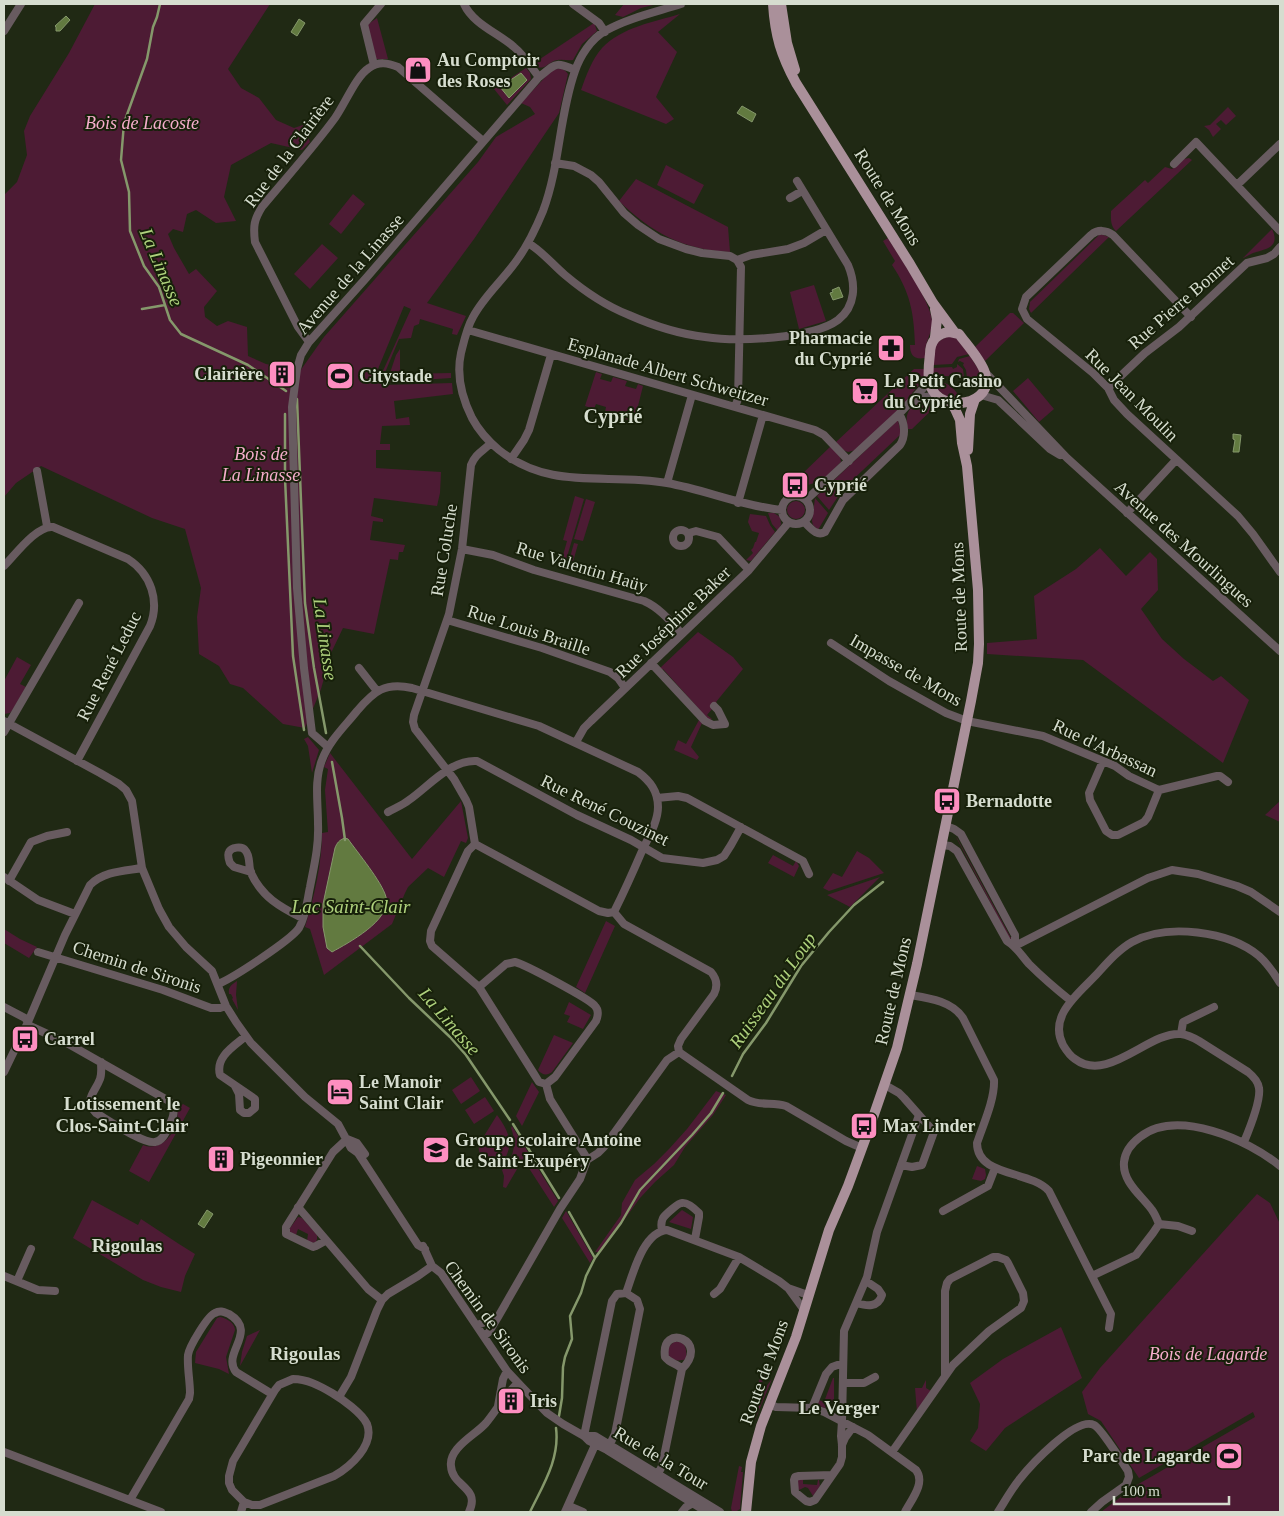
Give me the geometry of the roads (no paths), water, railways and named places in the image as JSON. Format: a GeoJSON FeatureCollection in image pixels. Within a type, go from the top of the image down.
{"type":"FeatureCollection","features":[{"type":"Feature","properties":{"kind":"main road","name":"Route de Mons"},"geometry":{"type":"LineString","coordinates":[[773,4],[783,27],[792,60],[813,109],[933,303],[955,332]]}},
{"type":"Feature","properties":{"kind":"main road","name":"Route de Mons"},"geometry":{"type":"LineString","coordinates":[[933,303],[938,319],[935,337]]}},
{"type":"Feature","properties":{"kind":"main road"},"geometry":{"type":"LineString","coordinates":[[945,332],[955,332],[965,341],[984,371],[986,380],[984,392],[978,397],[963,403],[951,403],[938,396],[933,391],[929,382],[930,346],[935,337],[945,332]]}},
{"type":"Feature","properties":{"kind":"main road","name":"Route de Mons"},"geometry":{"type":"LineString","coordinates":[[967,466],[970,414],[978,397]]}},
{"type":"Feature","properties":{"kind":"main road","name":"Route de Mons"},"geometry":{"type":"LineString","coordinates":[[746,1510],[753,1454],[769,1404],[796,1336],[829,1230],[862,1148],[897,1048],[968,721],[978,663],[980,624],[978,584],[967,466],[960,420],[951,403]]}},
{"type":"Feature","properties":{"kind":"street"},"geometry":{"type":"LineString","coordinates":[[4,31],[21,4]]}},
{"type":"Feature","properties":{"kind":"street"},"geometry":{"type":"LineString","coordinates":[[381,4],[364,24],[374,65],[382,63],[398,67],[483,141]]}},
{"type":"Feature","properties":{"kind":"street"},"geometry":{"type":"LineString","coordinates":[[464,4],[476,19],[516,48],[539,77]]}},
{"type":"Feature","properties":{"kind":"street"},"geometry":{"type":"LineString","coordinates":[[573,4],[599,23],[605,32]]}},
{"type":"Feature","properties":{"kind":"street"},"geometry":{"type":"LineString","coordinates":[[681,4],[623,23],[605,32],[588,46],[575,70],[549,191],[543,210],[528,243],[473,316],[461,354],[461,389],[474,423],[490,443],[530,469],[559,477],[648,480],[667,483],[750,506],[782,510]]}},
{"type":"Feature","properties":{"kind":"street","name":"Avenue de la Linasse"},"geometry":{"type":"LineString","coordinates":[[328,747],[312,733],[297,588],[292,407],[297,368],[301,355],[309,342],[374,270],[539,77],[555,65],[561,64],[575,70]]}},
{"type":"Feature","properties":{"kind":"street","name":"Rue de la Clairière"},"geometry":{"type":"LineString","coordinates":[[309,342],[298,327],[255,242],[253,228],[255,218],[262,206],[335,118],[360,76],[367,68],[374,65]]}},
{"type":"Feature","properties":{"kind":"street"},"geometry":{"type":"LineString","coordinates":[[1174,164],[1196,142],[1280,231]]}},
{"type":"Feature","properties":{"kind":"street"},"geometry":{"type":"LineString","coordinates":[[1237,185],[1280,144]]}},
{"type":"Feature","properties":{"kind":"street"},"geometry":{"type":"LineString","coordinates":[[555,163],[574,166],[591,175],[624,213],[659,239],[694,252],[730,256],[738,260],[740,267],[740,339],[738,399],[735,407]]}},
{"type":"Feature","properties":{"kind":"street"},"geometry":{"type":"LineString","coordinates":[[528,243],[580,288],[627,315],[658,326],[688,335],[720,339],[780,337],[801,333],[830,324],[845,314],[853,297],[854,286],[853,276],[848,265],[797,181]]}},
{"type":"Feature","properties":{"kind":"street"},"geometry":{"type":"LineString","coordinates":[[790,198],[802,191]]}},
{"type":"Feature","properties":{"kind":"street"},"geometry":{"type":"LineString","coordinates":[[738,260],[751,255],[788,249],[804,243],[826,230]]}},
{"type":"Feature","properties":{"kind":"street","name":"Rue Jean Moulin"},"geometry":{"type":"LineString","coordinates":[[1191,317],[1113,235],[1104,231],[1094,232],[1026,297],[1022,309],[1027,319],[1093,373],[1108,388],[1114,400],[1127,414],[1238,516],[1280,572]]}},
{"type":"Feature","properties":{"kind":"street","name":"Rue Pierre Bonnet"},"geometry":{"type":"LineString","coordinates":[[1108,388],[1145,352],[1180,327],[1247,264],[1267,258],[1280,247]]}},
{"type":"Feature","properties":{"kind":"street","name":"Esplanade Albert Schweitzer"},"geometry":{"type":"LineString","coordinates":[[468,330],[820,432],[849,461]]}},
{"type":"Feature","properties":{"kind":"street"},"geometry":{"type":"LineString","coordinates":[[512,459],[529,430],[551,355]]}},
{"type":"Feature","properties":{"kind":"street","name":"Avenue des Mourlingues"},"geometry":{"type":"LineString","coordinates":[[984,371],[1067,458],[1280,651]]}},
{"type":"Feature","properties":{"kind":"street"},"geometry":{"type":"LineString","coordinates":[[806,500],[899,414],[929,382]]}},
{"type":"Feature","properties":{"kind":"street"},"geometry":{"type":"LineString","coordinates":[[667,483],[692,395]]}},
{"type":"Feature","properties":{"kind":"street"},"geometry":{"type":"LineString","coordinates":[[909,404],[923,396],[938,396]]}},
{"type":"Feature","properties":{"kind":"street","name":"Avenue des Mourlingues"},"geometry":{"type":"LineString","coordinates":[[978,397],[998,400],[1050,449],[1067,458]]}},
{"type":"Feature","properties":{"kind":"street"},"geometry":{"type":"LineString","coordinates":[[804,522],[816,533],[825,532],[843,500],[904,440],[899,414]]}},
{"type":"Feature","properties":{"kind":"street"},"geometry":{"type":"LineString","coordinates":[[738,502],[763,415]]}},
{"type":"Feature","properties":{"kind":"street","name":"Rue Coluche"},"geometry":{"type":"LineString","coordinates":[[475,844],[469,807],[462,792],[415,729],[413,722],[447,620],[462,550],[471,465],[478,453],[490,443]]}},
{"type":"Feature","properties":{"kind":"street"},"geometry":{"type":"LineString","coordinates":[[1127,513],[1176,460]]}},
{"type":"Feature","properties":{"kind":"street"},"geometry":{"type":"LineString","coordinates":[[4,566],[39,530],[47,526],[36,471]]}},
{"type":"Feature","properties":{"kind":"street"},"geometry":{"type":"LineString","coordinates":[[790,497],[802,497],[806,500],[810,512],[804,522],[799,524],[785,519],[782,510],[785,502],[790,497]]}},
{"type":"Feature","properties":{"kind":"street","name":"Rue Joséphine Baker"},"geometry":{"type":"LineString","coordinates":[[576,742],[584,728],[749,570],[789,522]]}},
{"type":"Feature","properties":{"kind":"street","name":"Rue René Leduc"},"geometry":{"type":"LineString","coordinates":[[47,526],[134,563],[147,577],[153,590],[155,605],[150,626],[77,761]]}},
{"type":"Feature","properties":{"kind":"street"},"geometry":{"type":"LineString","coordinates":[[689,534],[696,531],[718,537],[749,570]]}},
{"type":"Feature","properties":{"kind":"street","name":"Rue Valentin Haüy"},"geometry":{"type":"LineString","coordinates":[[462,550],[493,555],[526,567],[651,604],[682,634]]}},
{"type":"Feature","properties":{"kind":"street"},"geometry":{"type":"LineString","coordinates":[[4,732],[6,722],[79,603]]}},
{"type":"Feature","properties":{"kind":"street","name":"Rue Louis Braille"},"geometry":{"type":"LineString","coordinates":[[447,620],[542,648],[610,672],[618,678],[625,688]]}},
{"type":"Feature","properties":{"kind":"street","name":"Impasse de Mons"},"geometry":{"type":"LineString","coordinates":[[831,643],[922,700],[946,713],[968,721]]}},
{"type":"Feature","properties":{"kind":"street"},"geometry":{"type":"LineString","coordinates":[[651,663],[705,721],[714,725],[724,724],[718,710],[714,706]]}},
{"type":"Feature","properties":{"kind":"street"},"geometry":{"type":"LineString","coordinates":[[359,668],[377,691]]}},
{"type":"Feature","properties":{"kind":"street"},"geometry":{"type":"LineString","coordinates":[[220,983],[244,970],[290,937],[300,926],[306,907],[318,847],[318,770],[328,747],[365,702],[377,691],[393,685],[402,686],[524,721],[576,742],[638,772],[651,783],[657,798],[658,808],[644,847],[614,912],[608,914],[599,911],[475,844],[468,852],[430,936],[435,950],[479,987],[539,1082],[546,1084]]}},
{"type":"Feature","properties":{"kind":"street","name":"Rue d'Arbassan"},"geometry":{"type":"LineString","coordinates":[[968,721],[1043,736],[1115,766],[1128,776],[1159,790],[1217,776],[1228,782]]}},
{"type":"Feature","properties":{"kind":"street","name":"Chemin de Sironis"},"geometry":{"type":"LineString","coordinates":[[6,722],[119,784],[130,796],[142,868],[159,909],[169,927],[186,947],[212,971],[220,983],[226,1006],[256,1049],[294,1086],[338,1124],[351,1148],[358,1153],[418,1245],[425,1249],[432,1266],[441,1273],[508,1371],[554,1419]]}},
{"type":"Feature","properties":{"kind":"street","name":"Rue René Couzinet"},"geometry":{"type":"LineString","coordinates":[[388,812],[409,801],[447,770],[470,760],[477,761],[662,858],[703,863],[711,862],[724,856],[740,827]]}},
{"type":"Feature","properties":{"kind":"street"},"geometry":{"type":"LineString","coordinates":[[1103,761],[1089,793],[1090,800],[1106,831],[1112,835],[1118,835],[1144,822],[1159,790]]}},
{"type":"Feature","properties":{"kind":"street"},"geometry":{"type":"LineString","coordinates":[[657,798],[678,796],[687,798],[803,861],[809,874]]}},
{"type":"Feature","properties":{"kind":"street"},"geometry":{"type":"LineString","coordinates":[[946,826],[960,834],[1015,935],[1015,946]]}},
{"type":"Feature","properties":{"kind":"street"},"geometry":{"type":"LineString","coordinates":[[67,832],[31,842],[6,879],[38,900],[75,914]]}},
{"type":"Feature","properties":{"kind":"street"},"geometry":{"type":"LineString","coordinates":[[942,844],[950,846],[957,852],[1007,942],[1015,946],[1028,963],[1071,1001]]}},
{"type":"Feature","properties":{"kind":"street"},"geometry":{"type":"LineString","coordinates":[[4,1072],[85,893],[95,880],[109,874],[142,868]]}},
{"type":"Feature","properties":{"kind":"street"},"geometry":{"type":"LineString","coordinates":[[1015,946],[1148,878],[1172,870],[1223,880],[1251,892],[1280,912]]}},
{"type":"Feature","properties":{"kind":"street"},"geometry":{"type":"LineString","coordinates":[[250,872],[264,893],[273,902],[302,918]]}},
{"type":"Feature","properties":{"kind":"street"},"geometry":{"type":"LineString","coordinates":[[614,912],[624,924],[705,968],[714,976],[717,983],[716,989],[681,1039],[678,1046],[679,1052],[748,1100],[756,1104],[786,1106],[846,1142],[862,1148]]}},
{"type":"Feature","properties":{"kind":"street"},"geometry":{"type":"LineString","coordinates":[[1244,1142],[1258,1100],[1259,1088],[1253,1076],[1248,1072],[1199,1041],[1181,1034],[1163,1038],[1106,1064],[1094,1066],[1084,1064],[1070,1054],[1061,1041],[1059,1022],[1063,1011],[1071,1001],[1123,948],[1143,938],[1168,933],[1200,933],[1226,938],[1243,945],[1267,963],[1280,983]]}},
{"type":"Feature","properties":{"kind":"street","name":"Chemin de Sironis"},"geometry":{"type":"LineString","coordinates":[[38,952],[163,990],[211,1008],[226,1006]]}},
{"type":"Feature","properties":{"kind":"street"},"geometry":{"type":"LineString","coordinates":[[479,987],[506,964],[516,962],[590,1001],[595,1006],[598,1016],[596,1021],[555,1077],[546,1084]]}},
{"type":"Feature","properties":{"kind":"street"},"geometry":{"type":"LineString","coordinates":[[910,995],[946,1004],[957,1010],[963,1018],[994,1080],[994,1088],[977,1143],[980,1158],[995,1168],[1038,1182],[1049,1191],[1111,1314],[1110,1328]]}},
{"type":"Feature","properties":{"kind":"street"},"geometry":{"type":"LineString","coordinates":[[4,1007],[25,1018],[30,1026],[66,1042],[101,1062],[169,1101],[174,1111],[173,1117],[161,1140],[155,1142],[144,1141],[92,1109],[90,1098],[100,1078],[101,1062]]}},
{"type":"Feature","properties":{"kind":"street"},"geometry":{"type":"LineString","coordinates":[[1181,1034],[1183,1022],[1214,1007]]}},
{"type":"Feature","properties":{"kind":"street"},"geometry":{"type":"LineString","coordinates":[[235,1086],[220,1075],[219,1064],[228,1051],[246,1036]]}},
{"type":"Feature","properties":{"kind":"street"},"geometry":{"type":"LineString","coordinates":[[484,1336],[489,1332],[580,1179],[587,1160],[604,1147],[667,1060],[679,1052]]}},
{"type":"Feature","properties":{"kind":"street"},"geometry":{"type":"LineString","coordinates":[[546,1084],[550,1099],[587,1160]]}},
{"type":"Feature","properties":{"kind":"street"},"geometry":{"type":"LineString","coordinates":[[884,1085],[899,1093],[934,1132],[922,1165],[912,1167],[901,1165]]}},
{"type":"Feature","properties":{"kind":"street"},"geometry":{"type":"LineString","coordinates":[[832,1475],[795,1477],[795,1492],[806,1501],[815,1500],[840,1464],[842,1458],[840,1436],[845,1325],[866,1281],[877,1232],[919,1116]]}},
{"type":"Feature","properties":{"kind":"street"},"geometry":{"type":"LineString","coordinates":[[1092,1276],[1136,1255],[1158,1224],[1154,1212],[1126,1178],[1124,1163],[1126,1154],[1133,1143],[1145,1133],[1160,1127],[1198,1128],[1244,1142],[1280,1166]]}},
{"type":"Feature","properties":{"kind":"street"},"geometry":{"type":"LineString","coordinates":[[325,1240],[313,1247],[286,1234],[286,1227],[333,1152],[347,1139]]}},
{"type":"Feature","properties":{"kind":"street"},"geometry":{"type":"LineString","coordinates":[[943,1211],[988,1186],[995,1168]]}},
{"type":"Feature","properties":{"kind":"street"},"geometry":{"type":"LineString","coordinates":[[662,1230],[664,1218],[682,1203],[699,1213],[695,1239]]}},
{"type":"Feature","properties":{"kind":"street"},"geometry":{"type":"LineString","coordinates":[[298,1207],[368,1289],[382,1300]]}},
{"type":"Feature","properties":{"kind":"street"},"geometry":{"type":"LineString","coordinates":[[1158,1224],[1178,1226],[1192,1230]]}},
{"type":"Feature","properties":{"kind":"street"},"geometry":{"type":"LineString","coordinates":[[626,1293],[643,1249],[656,1233],[662,1230],[695,1239],[739,1257],[788,1288],[804,1310]]}},
{"type":"Feature","properties":{"kind":"street"},"geometry":{"type":"LineString","coordinates":[[18,1281],[31,1249]]}},
{"type":"Feature","properties":{"kind":"street"},"geometry":{"type":"LineString","coordinates":[[714,1294],[720,1289],[739,1257]]}},
{"type":"Feature","properties":{"kind":"street"},"geometry":{"type":"LineString","coordinates":[[892,1452],[953,1365],[979,1340],[1023,1304],[1023,1293],[1008,1263],[1002,1258],[993,1258],[947,1282],[945,1291],[945,1375]]}},
{"type":"Feature","properties":{"kind":"street"},"geometry":{"type":"LineString","coordinates":[[339,1397],[351,1377],[382,1300],[388,1294],[432,1266]]}},
{"type":"Feature","properties":{"kind":"street"},"geometry":{"type":"LineString","coordinates":[[4,1276],[38,1290],[55,1292]]}},
{"type":"Feature","properties":{"kind":"street"},"geometry":{"type":"LineString","coordinates":[[856,1303],[871,1305],[876,1304],[880,1300],[882,1295],[878,1289],[866,1281]]}},
{"type":"Feature","properties":{"kind":"street"},"geometry":{"type":"LineString","coordinates":[[788,1288],[808,1295]]}},
{"type":"Feature","properties":{"kind":"street"},"geometry":{"type":"LineString","coordinates":[[584,1436],[612,1301],[617,1294],[626,1293],[637,1300],[640,1309],[615,1434],[609,1448]]}},
{"type":"Feature","properties":{"kind":"street"},"geometry":{"type":"LineString","coordinates":[[130,1500],[189,1399],[188,1354],[210,1315],[219,1311],[237,1319],[240,1323],[241,1331],[234,1358],[234,1369],[272,1394]]}},
{"type":"Feature","properties":{"kind":"street"},"geometry":{"type":"LineString","coordinates":[[477,1326],[498,1317]]}},
{"type":"Feature","properties":{"kind":"street"},"geometry":{"type":"LineString","coordinates":[[812,1408],[826,1374],[832,1367],[843,1363]]}},
{"type":"Feature","properties":{"kind":"street"},"geometry":{"type":"LineString","coordinates":[[658,1474],[662,1466],[682,1369]]}},
{"type":"Feature","properties":{"kind":"street"},"geometry":{"type":"LineString","coordinates":[[497,1408],[503,1379],[508,1371]]}},
{"type":"Feature","properties":{"kind":"street"},"geometry":{"type":"LineString","coordinates":[[843,1383],[864,1383],[875,1376]]}},
{"type":"Feature","properties":{"kind":"street"},"geometry":{"type":"LineString","coordinates":[[240,1512],[249,1507],[267,1503],[342,1471],[357,1458],[367,1440],[367,1425],[357,1412],[339,1397],[306,1380],[286,1381],[279,1385],[230,1468],[229,1483],[232,1490],[249,1507]]}},
{"type":"Feature","properties":{"kind":"street"},"geometry":{"type":"LineString","coordinates":[[469,1512],[472,1505],[471,1495],[454,1476],[451,1470],[451,1460],[458,1448],[487,1422],[518,1383]]}},
{"type":"Feature","properties":{"kind":"street"},"geometry":{"type":"LineString","coordinates":[[769,1404],[776,1407],[812,1408],[824,1412],[868,1435],[916,1470],[920,1477],[919,1485],[904,1512]]}},
{"type":"Feature","properties":{"kind":"street","name":"Rue de la Tour"},"geometry":{"type":"LineString","coordinates":[[554,1419],[584,1436],[595,1445],[619,1452],[720,1512]]}},
{"type":"Feature","properties":{"kind":"street"},"geometry":{"type":"LineString","coordinates":[[998,1512],[1018,1481],[1044,1452],[1074,1428],[1084,1423],[1091,1423],[1099,1428],[1128,1471],[1129,1478],[1126,1485],[1091,1512]]}},
{"type":"Feature","properties":{"kind":"street"},"geometry":{"type":"LineString","coordinates":[[842,1445],[844,1438],[853,1427]]}},
{"type":"Feature","properties":{"kind":"street","name":"Rue de la Tour"},"geometry":{"type":"LineString","coordinates":[[584,1436],[595,1436],[609,1448],[707,1512]]}},
{"type":"Feature","properties":{"kind":"street"},"geometry":{"type":"LineString","coordinates":[[583,1512],[567,1509],[595,1445]]}},
{"type":"Feature","properties":{"kind":"street"},"geometry":{"type":"LineString","coordinates":[[4,1452],[161,1512]]}},
{"type":"Feature","properties":{"kind":"street"},"geometry":{"type":"LineString","coordinates":[[682,1512],[693,1503]]}},
{"type":"Feature","properties":{"kind":"water"},"geometry":{"type":"Polygon","coordinates":[[[66,16],[70,20],[60,31],[56,31],[55,26],[66,16]]]}},
{"type":"Feature","properties":{"kind":"water"},"geometry":{"type":"Polygon","coordinates":[[[299,19],[305,23],[297,36],[291,32],[299,19]]]}},
{"type":"Feature","properties":{"kind":"water"},"geometry":{"type":"Polygon","coordinates":[[[521,73],[527,80],[509,98],[500,87],[521,73]]]}},
{"type":"Feature","properties":{"kind":"water"},"geometry":{"type":"Polygon","coordinates":[[[742,106],[756,114],[752,122],[737,113],[742,106]]]}},
{"type":"Feature","properties":{"kind":"water"},"geometry":{"type":"Polygon","coordinates":[[[839,287],[843,297],[833,300],[830,293],[839,287]]]}},
{"type":"Feature","properties":{"kind":"water"},"geometry":{"type":"Polygon","coordinates":[[[1233,434],[1241,435],[1239,452],[1233,452],[1235,440],[1233,439],[1233,434]]]}},
{"type":"Feature","properties":{"kind":"water","name":"Lac Saint-Clair"},"geometry":{"type":"Polygon","coordinates":[[[345,838],[348,839],[380,884],[386,897],[386,906],[376,922],[367,930],[332,952],[327,948],[323,927],[323,904],[335,848],[338,842],[345,838]]]}},
{"type":"Feature","properties":{"kind":"water"},"geometry":{"type":"Polygon","coordinates":[[[207,1210],[213,1214],[204,1228],[198,1224],[207,1210]]]}},
{"type":"Feature","properties":{"kind":"waterway","name":"La Linasse"},"geometry":{"type":"LineString","coordinates":[[160,4],[153,27],[147,59],[124,123],[121,160],[129,192],[130,231],[144,266],[159,287],[170,320],[181,334],[248,365],[286,391]]}},
{"type":"Feature","properties":{"kind":"waterway"},"geometry":{"type":"LineString","coordinates":[[142,309],[165,305]]}},
{"type":"Feature","properties":{"kind":"waterway","name":"La Linasse"},"geometry":{"type":"LineString","coordinates":[[297,399],[305,603],[326,733]]}},
{"type":"Feature","properties":{"kind":"waterway"},"geometry":{"type":"LineString","coordinates":[[285,414],[285,478],[293,656],[304,730]]}},
{"type":"Feature","properties":{"kind":"waterway","name":"La Linasse"},"geometry":{"type":"LineString","coordinates":[[332,762],[345,840]]}},
{"type":"Feature","properties":{"kind":"waterway","name":"Ruisseau du Loup"},"geometry":{"type":"LineString","coordinates":[[732,1076],[743,1054],[766,1023],[801,966],[854,905],[883,882]]}},
{"type":"Feature","properties":{"kind":"waterway","name":"La Linasse"},"geometry":{"type":"LineString","coordinates":[[360,946],[466,1055],[510,1120]]}},
{"type":"Feature","properties":{"kind":"waterway","name":"Ruisseau du Loup"},"geometry":{"type":"LineString","coordinates":[[559,1416],[562,1398],[563,1367],[572,1339],[570,1316],[595,1258],[621,1223],[640,1190],[711,1113],[723,1093]]}},
{"type":"Feature","properties":{"kind":"waterway","name":"La Linasse"},"geometry":{"type":"LineString","coordinates":[[513,1124],[559,1198]]}},
{"type":"Feature","properties":{"kind":"waterway","name":"La Linasse"},"geometry":{"type":"LineString","coordinates":[[569,1212],[595,1258]]}},
{"type":"Feature","properties":{"kind":"waterway","name":"Ruisseau du Loup"},"geometry":{"type":"LineString","coordinates":[[530,1512],[553,1461],[557,1439],[556,1428]]}},
{"type":"Feature","properties":{"kind":"place","name":"Au Comptoir des Roses"},"geometry":{"type":"Point","coordinates":[418,70]}},
{"type":"Feature","properties":{"kind":"place","name":"Pharmacie du Cyprié"},"geometry":{"type":"Point","coordinates":[891,348]}},
{"type":"Feature","properties":{"kind":"place","name":"Clairière"},"geometry":{"type":"Point","coordinates":[282,374]}},
{"type":"Feature","properties":{"kind":"place","name":"Citystade"},"geometry":{"type":"Point","coordinates":[340,376]}},
{"type":"Feature","properties":{"kind":"place","name":"Le Petit Casino du Cyprié"},"geometry":{"type":"Point","coordinates":[865,391]}},
{"type":"Feature","properties":{"kind":"place","name":"Cyprié"},"geometry":{"type":"Point","coordinates":[795,485]}},
{"type":"Feature","properties":{"kind":"place","name":"Bernadotte"},"geometry":{"type":"Point","coordinates":[947,801]}},
{"type":"Feature","properties":{"kind":"place","name":"Carrel"},"geometry":{"type":"Point","coordinates":[25,1039]}},
{"type":"Feature","properties":{"kind":"place","name":"Le Manoir Saint Clair"},"geometry":{"type":"Point","coordinates":[340,1092]}},
{"type":"Feature","properties":{"kind":"place","name":"Max Linder"},"geometry":{"type":"Point","coordinates":[864,1126]}},
{"type":"Feature","properties":{"kind":"place","name":"Groupe scolaire Antoine de Saint-Exupéry"},"geometry":{"type":"Point","coordinates":[436,1150]}},
{"type":"Feature","properties":{"kind":"place","name":"Pigeonnier"},"geometry":{"type":"Point","coordinates":[221,1159]}},
{"type":"Feature","properties":{"kind":"place","name":"Iris"},"geometry":{"type":"Point","coordinates":[511,1401]}},
{"type":"Feature","properties":{"kind":"place","name":"Parc de Lagarde"},"geometry":{"type":"Point","coordinates":[1229,1456]}},
{"type":"Feature","properties":{"kind":"district","name":"Cyprié"},"geometry":{"type":"Point","coordinates":[613,416]}},
{"type":"Feature","properties":{"kind":"district","name":"Lotissement le Clos-Saint-Clair"},"geometry":{"type":"Point","coordinates":[122,1114]}},
{"type":"Feature","properties":{"kind":"district","name":"Rigoulas"},"geometry":{"type":"Point","coordinates":[127,1245]}},
{"type":"Feature","properties":{"kind":"district","name":"Rigoulas"},"geometry":{"type":"Point","coordinates":[305,1353]}},
{"type":"Feature","properties":{"kind":"district","name":"Le Verger"},"geometry":{"type":"Point","coordinates":[839,1407]}},
{"type":"Feature","properties":{"kind":"park label","name":"Bois de Lacoste"},"geometry":{"type":"Point","coordinates":[142,123]}},
{"type":"Feature","properties":{"kind":"park label","name":"Bois de La Linasse"},"geometry":{"type":"Point","coordinates":[261,464]}},
{"type":"Feature","properties":{"kind":"park label","name":"Bois de Lagarde"},"geometry":{"type":"Point","coordinates":[1208,1354]}}]}
